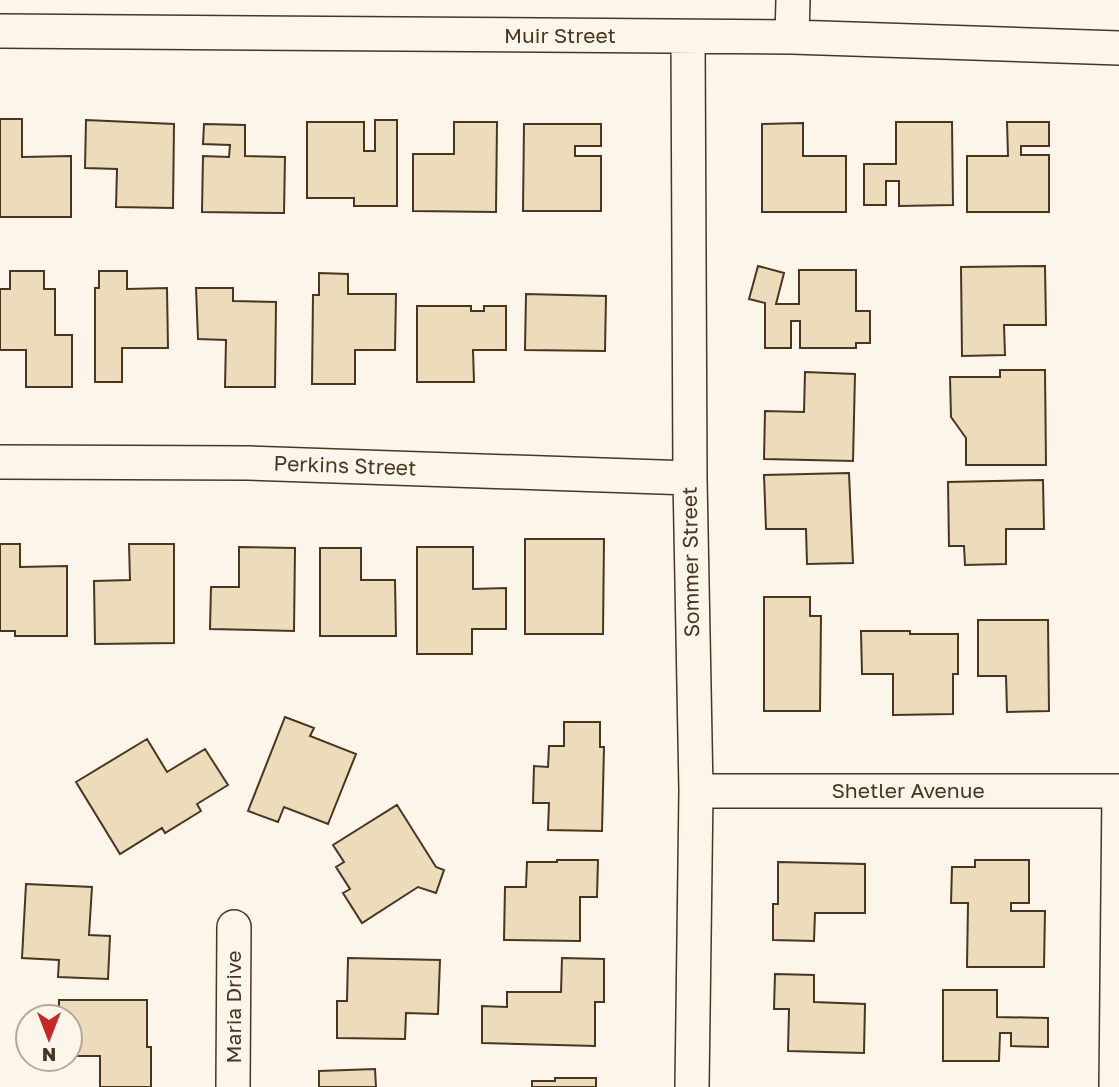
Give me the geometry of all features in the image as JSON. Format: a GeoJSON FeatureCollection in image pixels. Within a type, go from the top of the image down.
{"type":"FeatureCollection","features":[{"type":"Feature","properties":{"kind":"street"},"geometry":{"type":"LineString","coordinates":[[792,37],[793,0]]}},
{"type":"Feature","properties":{"kind":"street","name":"Muir Street"},"geometry":{"type":"LineString","coordinates":[[0,31],[792,37],[1119,48]]}},
{"type":"Feature","properties":{"kind":"street","name":"Sommer Street"},"geometry":{"type":"LineString","coordinates":[[688,37],[690,478],[696,791],[692,1087]]}},
{"type":"Feature","properties":{"kind":"street","name":"Perkins Street"},"geometry":{"type":"LineString","coordinates":[[0,461],[248,463],[690,478]]}},
{"type":"Feature","properties":{"kind":"street","name":"Shetler Avenue"},"geometry":{"type":"LineString","coordinates":[[696,791],[1119,791]]}},
{"type":"Feature","properties":{"kind":"street"},"geometry":{"type":"LineString","coordinates":[[1116,1087],[1119,791]]}},
{"type":"Feature","properties":{"kind":"street","name":"Maria Drive"},"geometry":{"type":"LineString","coordinates":[[233,1087],[234,927]]}},
{"type":"Feature","properties":{"kind":"building"},"geometry":{"type":"Polygon","coordinates":[[[0,119],[22,119],[22,157],[71,156],[71,217],[0,217],[0,119]]]}},
{"type":"Feature","properties":{"kind":"building"},"geometry":{"type":"Polygon","coordinates":[[[86,120],[174,124],[173,208],[116,207],[117,169],[85,168],[86,120]]]}},
{"type":"Feature","properties":{"kind":"building"},"geometry":{"type":"Polygon","coordinates":[[[375,120],[397,120],[397,206],[354,206],[354,198],[307,198],[307,122],[364,122],[364,151],[375,151],[375,120]]]}},
{"type":"Feature","properties":{"kind":"building"},"geometry":{"type":"Polygon","coordinates":[[[454,122],[497,122],[496,212],[413,211],[413,154],[454,154],[454,122]]]}},
{"type":"Feature","properties":{"kind":"building"},"geometry":{"type":"Polygon","coordinates":[[[896,122],[952,122],[953,205],[899,206],[899,181],[886,181],[886,205],[864,205],[864,164],[896,164],[896,122]]]}},
{"type":"Feature","properties":{"kind":"building"},"geometry":{"type":"Polygon","coordinates":[[[1007,122],[1049,122],[1049,146],[1021,146],[1021,155],[1049,155],[1049,212],[967,212],[967,156],[1008,156],[1007,122]]]}},
{"type":"Feature","properties":{"kind":"building"},"geometry":{"type":"Polygon","coordinates":[[[803,123],[803,156],[846,156],[846,212],[762,212],[762,124],[803,123]]]}},
{"type":"Feature","properties":{"kind":"building"},"geometry":{"type":"Polygon","coordinates":[[[204,124],[245,125],[245,156],[285,157],[284,213],[202,212],[203,156],[229,157],[230,145],[203,144],[204,124]]]}},
{"type":"Feature","properties":{"kind":"building"},"geometry":{"type":"Polygon","coordinates":[[[524,124],[601,124],[601,146],[575,146],[575,156],[601,156],[601,211],[523,211],[524,124]]]}},
{"type":"Feature","properties":{"kind":"building"},"geometry":{"type":"Polygon","coordinates":[[[758,266],[784,273],[776,304],[799,304],[799,270],[856,270],[856,311],[870,311],[870,343],[856,343],[856,348],[800,348],[800,321],[791,321],[791,348],[765,348],[765,303],[749,299],[758,266]]]}},
{"type":"Feature","properties":{"kind":"building"},"geometry":{"type":"Polygon","coordinates":[[[1045,266],[1046,325],[1004,325],[1005,355],[962,356],[961,267],[1045,266]]]}},
{"type":"Feature","properties":{"kind":"building"},"geometry":{"type":"Polygon","coordinates":[[[10,271],[44,271],[44,289],[55,289],[55,335],[72,335],[72,387],[26,387],[26,350],[0,350],[0,289],[10,289],[10,271]]]}},
{"type":"Feature","properties":{"kind":"building"},"geometry":{"type":"Polygon","coordinates":[[[99,271],[127,271],[127,289],[167,288],[168,348],[122,348],[122,382],[95,382],[95,288],[99,288],[99,271]]]}},
{"type":"Feature","properties":{"kind":"building"},"geometry":{"type":"Polygon","coordinates":[[[319,273],[348,274],[348,294],[396,294],[395,350],[355,350],[355,384],[312,384],[313,295],[319,295],[319,273]]]}},
{"type":"Feature","properties":{"kind":"building"},"geometry":{"type":"Polygon","coordinates":[[[196,288],[233,288],[233,301],[276,302],[275,387],[225,387],[226,340],[198,339],[196,288]]]}},
{"type":"Feature","properties":{"kind":"building"},"geometry":{"type":"Polygon","coordinates":[[[526,294],[606,296],[605,351],[525,350],[526,294]]]}},
{"type":"Feature","properties":{"kind":"building"},"geometry":{"type":"Polygon","coordinates":[[[417,306],[471,306],[471,311],[484,311],[484,306],[506,306],[506,350],[473,350],[474,382],[417,382],[417,306]]]}},
{"type":"Feature","properties":{"kind":"building"},"geometry":{"type":"Polygon","coordinates":[[[1000,370],[1045,370],[1046,465],[966,465],[966,438],[951,417],[950,377],[1000,377],[1000,370]]]}},
{"type":"Feature","properties":{"kind":"building"},"geometry":{"type":"Polygon","coordinates":[[[805,372],[855,374],[853,461],[764,459],[765,411],[804,412],[805,372]]]}},
{"type":"Feature","properties":{"kind":"building"},"geometry":{"type":"Polygon","coordinates":[[[849,473],[853,563],[807,564],[806,529],[766,529],[764,475],[849,473]]]}},
{"type":"Feature","properties":{"kind":"building"},"geometry":{"type":"Polygon","coordinates":[[[1043,480],[1044,529],[1006,529],[1006,564],[965,565],[964,546],[949,546],[948,482],[1043,480]]]}},
{"type":"Feature","properties":{"kind":"building"},"geometry":{"type":"Polygon","coordinates":[[[525,539],[604,539],[603,634],[525,634],[525,539]]]}},
{"type":"Feature","properties":{"kind":"building"},"geometry":{"type":"Polygon","coordinates":[[[0,544],[20,544],[20,567],[67,566],[67,636],[15,636],[15,631],[0,631],[0,544]]]}},
{"type":"Feature","properties":{"kind":"building"},"geometry":{"type":"Polygon","coordinates":[[[129,544],[174,544],[174,643],[95,644],[94,581],[130,580],[129,544]]]}},
{"type":"Feature","properties":{"kind":"building"},"geometry":{"type":"Polygon","coordinates":[[[239,547],[295,548],[294,631],[210,629],[211,587],[239,587],[239,547]]]}},
{"type":"Feature","properties":{"kind":"building"},"geometry":{"type":"Polygon","coordinates":[[[417,547],[473,547],[473,589],[506,588],[506,629],[472,629],[472,654],[417,654],[417,547]]]}},
{"type":"Feature","properties":{"kind":"building"},"geometry":{"type":"Polygon","coordinates":[[[320,548],[361,548],[361,580],[395,580],[396,636],[320,636],[320,548]]]}},
{"type":"Feature","properties":{"kind":"building"},"geometry":{"type":"Polygon","coordinates":[[[764,597],[810,597],[810,616],[821,616],[820,711],[764,711],[764,597]]]}},
{"type":"Feature","properties":{"kind":"building"},"geometry":{"type":"Polygon","coordinates":[[[978,620],[1048,620],[1049,711],[1007,712],[1006,676],[978,676],[978,620]]]}},
{"type":"Feature","properties":{"kind":"building"},"geometry":{"type":"Polygon","coordinates":[[[861,631],[958,634],[958,674],[953,674],[953,714],[893,715],[893,674],[862,674],[861,631]]]}},
{"type":"Feature","properties":{"kind":"building"},"geometry":{"type":"Polygon","coordinates":[[[285,717],[314,728],[310,736],[356,754],[328,824],[284,807],[278,822],[248,811],[285,717]]]}},
{"type":"Feature","properties":{"kind":"building"},"geometry":{"type":"Polygon","coordinates":[[[564,722],[600,722],[600,747],[604,747],[602,831],[548,830],[549,803],[533,803],[534,766],[548,767],[549,746],[564,746],[564,722]]]}},
{"type":"Feature","properties":{"kind":"building"},"geometry":{"type":"Polygon","coordinates":[[[147,739],[167,772],[205,749],[228,785],[197,804],[201,811],[165,833],[162,828],[120,854],[76,782],[147,739]]]}},
{"type":"Feature","properties":{"kind":"building"},"geometry":{"type":"Polygon","coordinates":[[[397,805],[436,867],[444,870],[436,893],[418,887],[362,923],[343,893],[350,889],[336,867],[344,862],[333,845],[397,805]]]}},
{"type":"Feature","properties":{"kind":"building"},"geometry":{"type":"Polygon","coordinates":[[[598,860],[597,897],[580,897],[580,941],[504,940],[505,887],[526,887],[527,862],[598,860]]]}},
{"type":"Feature","properties":{"kind":"building"},"geometry":{"type":"Polygon","coordinates":[[[975,860],[1029,860],[1029,903],[1011,903],[1011,911],[1045,911],[1044,967],[967,967],[968,903],[951,903],[952,867],[975,867],[975,860]]]}},
{"type":"Feature","properties":{"kind":"building"},"geometry":{"type":"Polygon","coordinates":[[[778,862],[865,864],[865,913],[815,913],[814,941],[773,940],[773,904],[778,904],[778,862]]]}},
{"type":"Feature","properties":{"kind":"building"},"geometry":{"type":"Polygon","coordinates":[[[26,884],[92,887],[89,935],[110,936],[108,979],[58,977],[59,960],[22,958],[26,884]]]}},
{"type":"Feature","properties":{"kind":"building"},"geometry":{"type":"Polygon","coordinates":[[[348,958],[440,960],[438,1014],[406,1013],[405,1039],[337,1038],[337,1001],[347,1001],[348,958]]]}},
{"type":"Feature","properties":{"kind":"building"},"geometry":{"type":"Polygon","coordinates":[[[562,958],[604,959],[604,1002],[595,1002],[595,1046],[482,1043],[482,1006],[507,1007],[507,992],[561,992],[562,958]]]}},
{"type":"Feature","properties":{"kind":"building"},"geometry":{"type":"Polygon","coordinates":[[[775,974],[814,975],[814,1002],[865,1004],[864,1053],[788,1051],[789,1009],[774,1009],[775,974]]]}},
{"type":"Feature","properties":{"kind":"building"},"geometry":{"type":"Polygon","coordinates":[[[943,990],[997,990],[997,1017],[1048,1018],[1048,1047],[1011,1046],[1011,1033],[1000,1033],[999,1061],[943,1061],[943,990]]]}},
{"type":"Feature","properties":{"kind":"building"},"geometry":{"type":"Polygon","coordinates":[[[59,1000],[147,1000],[147,1047],[151,1047],[151,1087],[100,1087],[100,1056],[84,1056],[84,1003],[59,1003],[59,1000]]]}},
{"type":"Feature","properties":{"kind":"building"},"geometry":{"type":"Polygon","coordinates":[[[375,1069],[376,1087],[319,1087],[319,1071],[375,1069]]]}},
{"type":"Feature","properties":{"kind":"building"},"geometry":{"type":"Polygon","coordinates":[[[555,1078],[596,1078],[596,1087],[532,1087],[532,1081],[555,1081],[555,1078]]]}}]}
